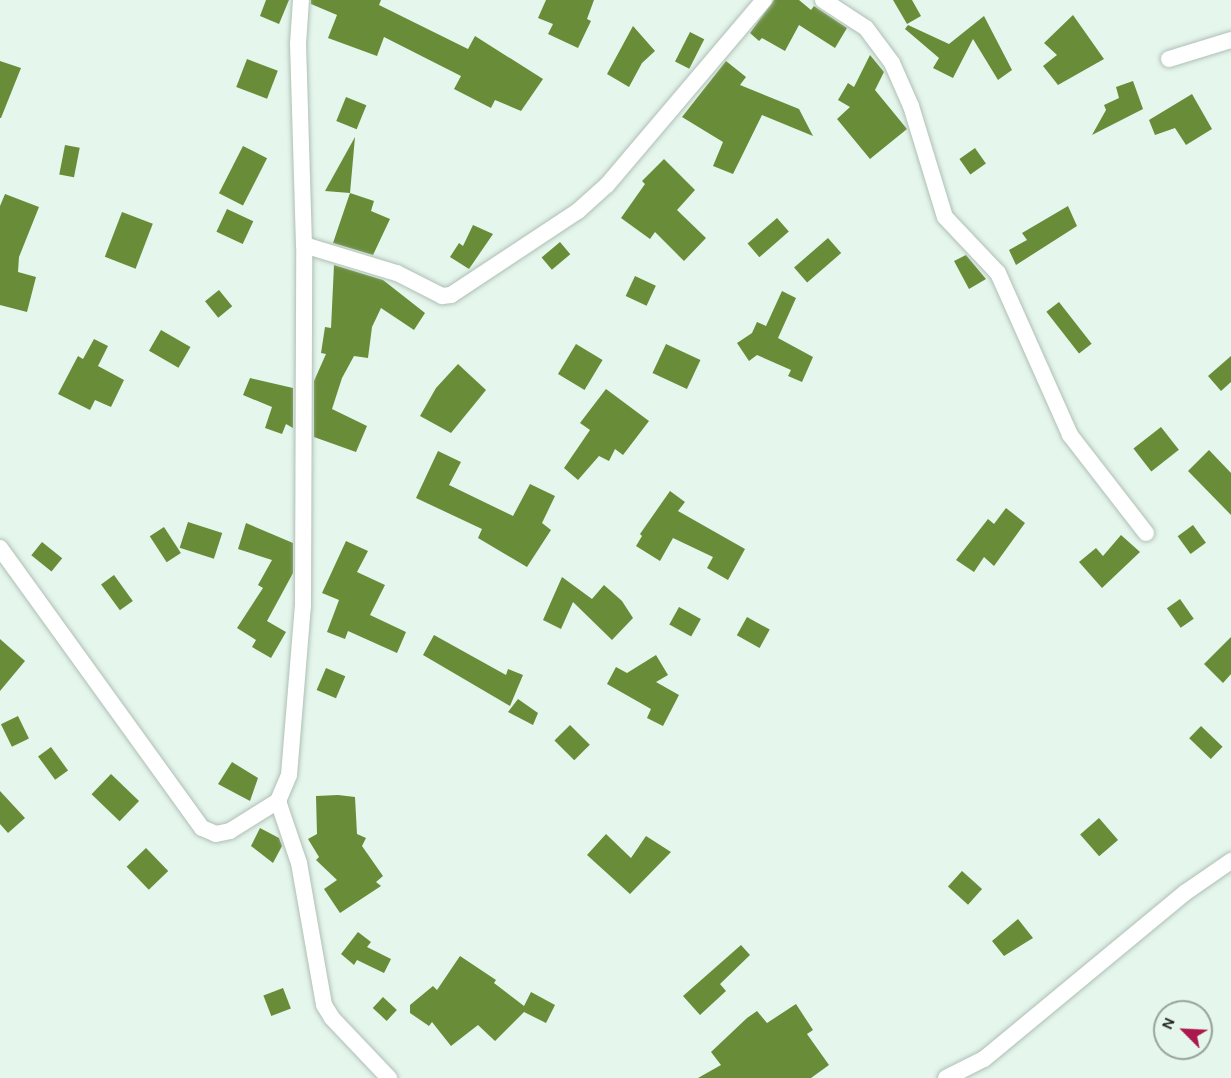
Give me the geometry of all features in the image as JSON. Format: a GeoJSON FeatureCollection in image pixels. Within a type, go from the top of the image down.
{"type":"FeatureCollection","features":[{"type":"Feature","properties":{"kind":"street"},"geometry":{"type":"LineString","coordinates":[[0,548],[202,828],[216,834],[231,831],[279,801],[289,775],[303,606],[303,245],[298,44],[301,0]]}},
{"type":"Feature","properties":{"kind":"street"},"geometry":{"type":"LineString","coordinates":[[303,245],[397,273],[442,296],[450,295],[578,211],[607,185],[764,0]]}},
{"type":"Feature","properties":{"kind":"street"},"geometry":{"type":"LineString","coordinates":[[823,0],[866,28],[892,63],[911,106],[945,217],[998,273],[1070,435],[1146,533]]}},
{"type":"Feature","properties":{"kind":"street"},"geometry":{"type":"LineString","coordinates":[[1169,59],[1231,40]]}},
{"type":"Feature","properties":{"kind":"street"},"geometry":{"type":"LineString","coordinates":[[279,801],[299,863],[324,1005],[332,1018],[389,1078]]}},
{"type":"Feature","properties":{"kind":"street"},"geometry":{"type":"LineString","coordinates":[[946,1078],[984,1059],[1186,892],[1231,861]]}},
{"type":"Feature","properties":{"kind":"building"},"geometry":{"type":"Polygon","coordinates":[[[266,0],[289,0],[279,24],[260,16],[266,0]]]}},
{"type":"Feature","properties":{"kind":"building"},"geometry":{"type":"Polygon","coordinates":[[[311,0],[381,0],[379,5],[468,49],[475,36],[543,79],[521,111],[495,100],[491,108],[454,89],[461,76],[384,37],[377,56],[328,38],[337,15],[311,4],[311,0]]]}},
{"type":"Feature","properties":{"kind":"building"},"geometry":{"type":"Polygon","coordinates":[[[546,0],[594,0],[587,19],[591,21],[578,48],[548,34],[553,24],[538,18],[546,0]]]}},
{"type":"Feature","properties":{"kind":"building"},"geometry":{"type":"Polygon","coordinates":[[[774,0],[799,0],[811,10],[814,6],[847,28],[835,48],[799,25],[785,51],[762,38],[759,41],[750,33],[774,0]]]}},
{"type":"Feature","properties":{"kind":"building"},"geometry":{"type":"Polygon","coordinates":[[[893,0],[912,0],[921,16],[907,24],[893,0]]]}},
{"type":"Feature","properties":{"kind":"building"},"geometry":{"type":"Polygon","coordinates":[[[1073,15],[1104,59],[1058,85],[1043,66],[1057,55],[1044,43],[1073,15]]]}},
{"type":"Feature","properties":{"kind":"building"},"geometry":{"type":"Polygon","coordinates":[[[984,16],[1012,70],[998,80],[973,39],[953,78],[933,68],[939,58],[905,29],[908,25],[949,44],[984,16]]]}},
{"type":"Feature","properties":{"kind":"building"},"geometry":{"type":"Polygon","coordinates":[[[633,26],[655,51],[642,63],[629,87],[607,74],[633,26]]]}},
{"type":"Feature","properties":{"kind":"building"},"geometry":{"type":"Polygon","coordinates":[[[690,32],[704,39],[689,69],[675,61],[690,32]]]}},
{"type":"Feature","properties":{"kind":"building"},"geometry":{"type":"Polygon","coordinates":[[[870,55],[884,72],[875,90],[907,129],[870,159],[837,119],[850,107],[838,100],[848,83],[854,87],[870,55]]]}},
{"type":"Feature","properties":{"kind":"building"},"geometry":{"type":"Polygon","coordinates":[[[247,59],[278,71],[267,99],[236,87],[247,59]]]}},
{"type":"Feature","properties":{"kind":"building"},"geometry":{"type":"Polygon","coordinates":[[[0,61],[21,68],[1,118],[0,118],[0,61]]]}},
{"type":"Feature","properties":{"kind":"building"},"geometry":{"type":"Polygon","coordinates":[[[726,61],[746,77],[740,85],[799,109],[813,136],[762,115],[733,174],[713,166],[723,142],[682,117],[726,61]]]}},
{"type":"Feature","properties":{"kind":"building"},"geometry":{"type":"Polygon","coordinates":[[[1133,81],[1143,109],[1092,135],[1106,110],[1104,105],[1119,98],[1116,87],[1133,81]]]}},
{"type":"Feature","properties":{"kind":"building"},"geometry":{"type":"Polygon","coordinates":[[[1192,94],[1212,129],[1186,145],[1175,128],[1155,135],[1149,120],[1192,94]]]}},
{"type":"Feature","properties":{"kind":"building"},"geometry":{"type":"Polygon","coordinates":[[[346,97],[366,105],[357,129],[336,121],[346,97]]]}},
{"type":"Feature","properties":{"kind":"building"},"geometry":{"type":"Polygon","coordinates":[[[355,137],[350,193],[325,191],[355,137]]]}},
{"type":"Feature","properties":{"kind":"building"},"geometry":{"type":"Polygon","coordinates":[[[65,145],[80,148],[74,177],[59,174],[65,145]]]}},
{"type":"Feature","properties":{"kind":"building"},"geometry":{"type":"Polygon","coordinates":[[[243,146],[267,158],[243,205],[219,193],[243,146]]]}},
{"type":"Feature","properties":{"kind":"building"},"geometry":{"type":"Polygon","coordinates":[[[975,148],[986,164],[970,174],[959,159],[975,148]]]}},
{"type":"Feature","properties":{"kind":"building"},"geometry":{"type":"Polygon","coordinates":[[[664,159],[695,190],[677,210],[706,238],[684,261],[655,232],[650,239],[621,218],[645,184],[642,181],[664,159]]]}},
{"type":"Feature","properties":{"kind":"building"},"geometry":{"type":"Polygon","coordinates":[[[350,193],[374,201],[371,211],[390,219],[373,255],[333,243],[350,193]]]}},
{"type":"Feature","properties":{"kind":"building"},"geometry":{"type":"Polygon","coordinates":[[[5,194],[39,207],[19,257],[18,272],[36,277],[27,312],[0,305],[0,206],[5,194]]]}},
{"type":"Feature","properties":{"kind":"building"},"geometry":{"type":"Polygon","coordinates":[[[1068,206],[1077,226],[1016,265],[1009,250],[1027,240],[1022,233],[1068,206]]]}},
{"type":"Feature","properties":{"kind":"building"},"geometry":{"type":"Polygon","coordinates":[[[227,209],[253,221],[243,244],[216,232],[227,209]]]}},
{"type":"Feature","properties":{"kind":"building"},"geometry":{"type":"Polygon","coordinates":[[[122,212],[153,224],[136,269],[105,257],[122,212]]]}},
{"type":"Feature","properties":{"kind":"building"},"geometry":{"type":"Polygon","coordinates":[[[777,218],[789,232],[759,257],[748,244],[777,218]]]}},
{"type":"Feature","properties":{"kind":"building"},"geometry":{"type":"Polygon","coordinates":[[[473,225],[493,234],[469,269],[450,257],[459,243],[463,246],[473,225]]]}},
{"type":"Feature","properties":{"kind":"building"},"geometry":{"type":"Polygon","coordinates":[[[828,238],[841,253],[807,283],[794,268],[828,238]]]}},
{"type":"Feature","properties":{"kind":"building"},"geometry":{"type":"Polygon","coordinates":[[[560,242],[570,254],[552,270],[542,257],[560,242]]]}},
{"type":"Feature","properties":{"kind":"building"},"geometry":{"type":"Polygon","coordinates":[[[966,255],[986,279],[969,289],[954,261],[966,255]]]}},
{"type":"Feature","properties":{"kind":"building"},"geometry":{"type":"Polygon","coordinates":[[[334,265],[383,280],[425,313],[414,330],[381,308],[372,327],[368,358],[354,356],[342,378],[332,409],[367,426],[356,452],[314,437],[314,381],[326,354],[321,353],[325,327],[331,328],[334,265]]]}},
{"type":"Feature","properties":{"kind":"building"},"geometry":{"type":"Polygon","coordinates":[[[635,276],[656,286],[647,306],[626,296],[635,276]]]}},
{"type":"Feature","properties":{"kind":"building"},"geometry":{"type":"Polygon","coordinates":[[[219,290],[232,306],[218,318],[205,301],[219,290]]]}},
{"type":"Feature","properties":{"kind":"building"},"geometry":{"type":"Polygon","coordinates":[[[782,291],[796,298],[778,338],[813,357],[802,382],[788,376],[791,370],[757,355],[749,361],[737,343],[752,333],[757,322],[766,326],[782,291]]]}},
{"type":"Feature","properties":{"kind":"building"},"geometry":{"type":"Polygon","coordinates":[[[1059,302],[1092,344],[1079,354],[1046,312],[1059,302]]]}},
{"type":"Feature","properties":{"kind":"building"},"geometry":{"type":"Polygon","coordinates":[[[161,330],[190,347],[178,368],[149,351],[161,330]]]}},
{"type":"Feature","properties":{"kind":"building"},"geometry":{"type":"Polygon","coordinates":[[[94,339],[108,346],[98,366],[124,380],[111,407],[95,400],[90,410],[58,394],[78,356],[83,359],[94,339]]]}},
{"type":"Feature","properties":{"kind":"building"},"geometry":{"type":"Polygon","coordinates":[[[576,344],[603,360],[585,390],[558,374],[576,344]]]}},
{"type":"Feature","properties":{"kind":"building"},"geometry":{"type":"Polygon","coordinates":[[[666,344],[700,360],[687,389],[652,373],[666,344]]]}},
{"type":"Feature","properties":{"kind":"building"},"geometry":{"type":"Polygon","coordinates":[[[1231,356],[1231,382],[1221,391],[1208,376],[1231,356]]]}},
{"type":"Feature","properties":{"kind":"building"},"geometry":{"type":"Polygon","coordinates":[[[458,364],[486,390],[451,433],[420,416],[436,388],[458,364]]]}},
{"type":"Feature","properties":{"kind":"building"},"geometry":{"type":"Polygon","coordinates":[[[250,378],[293,388],[293,428],[286,424],[282,434],[265,428],[272,407],[243,395],[250,378]]]}},
{"type":"Feature","properties":{"kind":"building"},"geometry":{"type":"Polygon","coordinates":[[[606,389],[649,421],[623,455],[615,449],[609,461],[599,456],[578,480],[564,468],[590,430],[580,423],[606,389]]]}},
{"type":"Feature","properties":{"kind":"building"},"geometry":{"type":"Polygon","coordinates":[[[1161,427],[1179,450],[1151,471],[1133,449],[1161,427]]]}},
{"type":"Feature","properties":{"kind":"building"},"geometry":{"type":"Polygon","coordinates":[[[1209,450],[1231,473],[1231,515],[1188,471],[1209,450]]]}},
{"type":"Feature","properties":{"kind":"building"},"geometry":{"type":"Polygon","coordinates":[[[438,451],[461,462],[449,485],[513,516],[530,484],[555,496],[542,523],[551,530],[527,567],[478,538],[482,529],[416,498],[438,451]]]}},
{"type":"Feature","properties":{"kind":"building"},"geometry":{"type":"Polygon","coordinates":[[[670,491],[685,502],[678,511],[745,549],[728,580],[707,568],[713,557],[673,538],[660,561],[636,546],[642,536],[640,534],[670,491]]]}},
{"type":"Feature","properties":{"kind":"building"},"geometry":{"type":"Polygon","coordinates":[[[1006,508],[1025,523],[994,566],[984,557],[974,572],[956,560],[988,519],[994,524],[1006,508]]]}},
{"type":"Feature","properties":{"kind":"building"},"geometry":{"type":"Polygon","coordinates":[[[188,522],[222,533],[214,559],[180,548],[188,522]]]}},
{"type":"Feature","properties":{"kind":"building"},"geometry":{"type":"Polygon","coordinates":[[[246,523],[293,543],[293,573],[267,621],[286,632],[271,658],[252,647],[256,640],[237,628],[263,588],[258,585],[272,560],[238,549],[246,523]]]}},
{"type":"Feature","properties":{"kind":"building"},"geometry":{"type":"Polygon","coordinates":[[[1193,525],[1206,543],[1191,554],[1178,536],[1193,525]]]}},
{"type":"Feature","properties":{"kind":"building"},"geometry":{"type":"Polygon","coordinates":[[[164,527],[181,553],[167,562],[150,536],[164,527]]]}},
{"type":"Feature","properties":{"kind":"building"},"geometry":{"type":"Polygon","coordinates":[[[1121,535],[1140,552],[1102,588],[1079,562],[1096,548],[1103,556],[1121,535]]]}},
{"type":"Feature","properties":{"kind":"building"},"geometry":{"type":"Polygon","coordinates":[[[346,541],[368,551],[357,572],[385,585],[370,615],[406,632],[397,653],[348,631],[345,639],[327,632],[339,600],[322,593],[346,541]]]}},
{"type":"Feature","properties":{"kind":"building"},"geometry":{"type":"Polygon","coordinates":[[[42,542],[62,558],[52,572],[31,555],[42,542]]]}},
{"type":"Feature","properties":{"kind":"building"},"geometry":{"type":"Polygon","coordinates":[[[114,575],[133,601],[120,610],[101,584],[114,575]]]}},
{"type":"Feature","properties":{"kind":"building"},"geometry":{"type":"Polygon","coordinates":[[[562,577],[592,599],[604,585],[622,601],[633,618],[612,640],[573,602],[561,629],[543,620],[562,577]]]}},
{"type":"Feature","properties":{"kind":"building"},"geometry":{"type":"Polygon","coordinates":[[[1180,599],[1194,619],[1181,628],[1167,608],[1180,599]]]}},
{"type":"Feature","properties":{"kind":"building"},"geometry":{"type":"Polygon","coordinates":[[[679,607],[701,619],[691,637],[669,624],[679,607]]]}},
{"type":"Feature","properties":{"kind":"building"},"geometry":{"type":"Polygon","coordinates":[[[747,617],[770,630],[760,648],[737,635],[747,617]]]}},
{"type":"Feature","properties":{"kind":"building"},"geometry":{"type":"Polygon","coordinates":[[[434,635],[506,675],[508,669],[523,675],[510,706],[423,655],[434,635]]]}},
{"type":"Feature","properties":{"kind":"building"},"geometry":{"type":"Polygon","coordinates":[[[1231,637],[1231,674],[1223,683],[1204,664],[1231,637]]]}},
{"type":"Feature","properties":{"kind":"building"},"geometry":{"type":"Polygon","coordinates":[[[0,639],[25,661],[0,691],[0,639]]]}},
{"type":"Feature","properties":{"kind":"building"},"geometry":{"type":"Polygon","coordinates":[[[656,655],[668,675],[656,682],[679,695],[663,726],[647,718],[651,709],[607,684],[616,667],[627,673],[656,655]]]}},
{"type":"Feature","properties":{"kind":"building"},"geometry":{"type":"Polygon","coordinates":[[[326,668],[345,676],[336,698],[317,690],[326,668]]]}},
{"type":"Feature","properties":{"kind":"building"},"geometry":{"type":"Polygon","coordinates":[[[518,699],[538,713],[533,725],[508,712],[518,699]]]}},
{"type":"Feature","properties":{"kind":"building"},"geometry":{"type":"Polygon","coordinates":[[[18,716],[29,738],[12,747],[1,724],[18,716]]]}},
{"type":"Feature","properties":{"kind":"building"},"geometry":{"type":"Polygon","coordinates":[[[570,725],[590,745],[574,760],[554,741],[570,725]]]}},
{"type":"Feature","properties":{"kind":"building"},"geometry":{"type":"Polygon","coordinates":[[[1201,726],[1223,747],[1211,759],[1189,738],[1201,726]]]}},
{"type":"Feature","properties":{"kind":"building"},"geometry":{"type":"Polygon","coordinates":[[[51,747],[68,770],[55,780],[38,756],[51,747]]]}},
{"type":"Feature","properties":{"kind":"building"},"geometry":{"type":"Polygon","coordinates":[[[232,762],[258,778],[250,801],[218,784],[232,762]]]}},
{"type":"Feature","properties":{"kind":"building"},"geometry":{"type":"Polygon","coordinates":[[[111,774],[139,801],[120,821],[92,794],[111,774]]]}},
{"type":"Feature","properties":{"kind":"building"},"geometry":{"type":"Polygon","coordinates":[[[0,791],[25,818],[8,833],[0,824],[0,791]]]}},
{"type":"Feature","properties":{"kind":"building"},"geometry":{"type":"Polygon","coordinates":[[[316,796],[355,797],[357,834],[366,838],[362,846],[383,876],[376,882],[381,886],[340,913],[324,889],[337,880],[316,860],[319,857],[308,839],[317,834],[316,796]]]}},
{"type":"Feature","properties":{"kind":"building"},"geometry":{"type":"Polygon","coordinates":[[[1099,818],[1118,840],[1099,856],[1080,834],[1099,818]]]}},
{"type":"Feature","properties":{"kind":"building"},"geometry":{"type":"Polygon","coordinates":[[[260,828],[279,838],[282,846],[273,863],[251,846],[260,828]]]}},
{"type":"Feature","properties":{"kind":"building"},"geometry":{"type":"Polygon","coordinates":[[[606,834],[631,858],[646,836],[671,852],[630,894],[587,855],[606,834]]]}},
{"type":"Feature","properties":{"kind":"building"},"geometry":{"type":"Polygon","coordinates":[[[146,848],[168,871],[149,890],[127,867],[146,848]]]}},
{"type":"Feature","properties":{"kind":"building"},"geometry":{"type":"Polygon","coordinates":[[[962,871],[982,889],[968,905],[948,887],[962,871]]]}},
{"type":"Feature","properties":{"kind":"building"},"geometry":{"type":"Polygon","coordinates":[[[1018,919],[1033,938],[1004,956],[992,941],[1018,919]]]}},
{"type":"Feature","properties":{"kind":"building"},"geometry":{"type":"Polygon","coordinates":[[[358,932],[371,942],[367,947],[391,959],[384,973],[357,960],[354,965],[341,954],[358,932]]]}},
{"type":"Feature","properties":{"kind":"building"},"geometry":{"type":"Polygon","coordinates":[[[741,945],[750,955],[720,984],[726,991],[700,1015],[683,996],[741,945]]]}},
{"type":"Feature","properties":{"kind":"building"},"geometry":{"type":"Polygon","coordinates":[[[460,956],[496,980],[494,983],[524,1006],[531,992],[555,1005],[546,1023],[524,1012],[495,1041],[478,1025],[451,1046],[432,1022],[429,1026],[410,1013],[410,1005],[433,986],[437,990],[460,956]]]}},
{"type":"Feature","properties":{"kind":"building"},"geometry":{"type":"Polygon","coordinates":[[[283,988],[291,1009],[271,1016],[263,996],[283,988]]]}},
{"type":"Feature","properties":{"kind":"building"},"geometry":{"type":"Polygon","coordinates":[[[383,997],[397,1010],[387,1021],[373,1008],[383,997]]]}},
{"type":"Feature","properties":{"kind":"building"},"geometry":{"type":"Polygon","coordinates":[[[796,1004],[813,1030],[807,1034],[829,1065],[811,1078],[698,1078],[721,1065],[711,1052],[747,1018],[757,1011],[767,1023],[796,1004]]]}}]}
